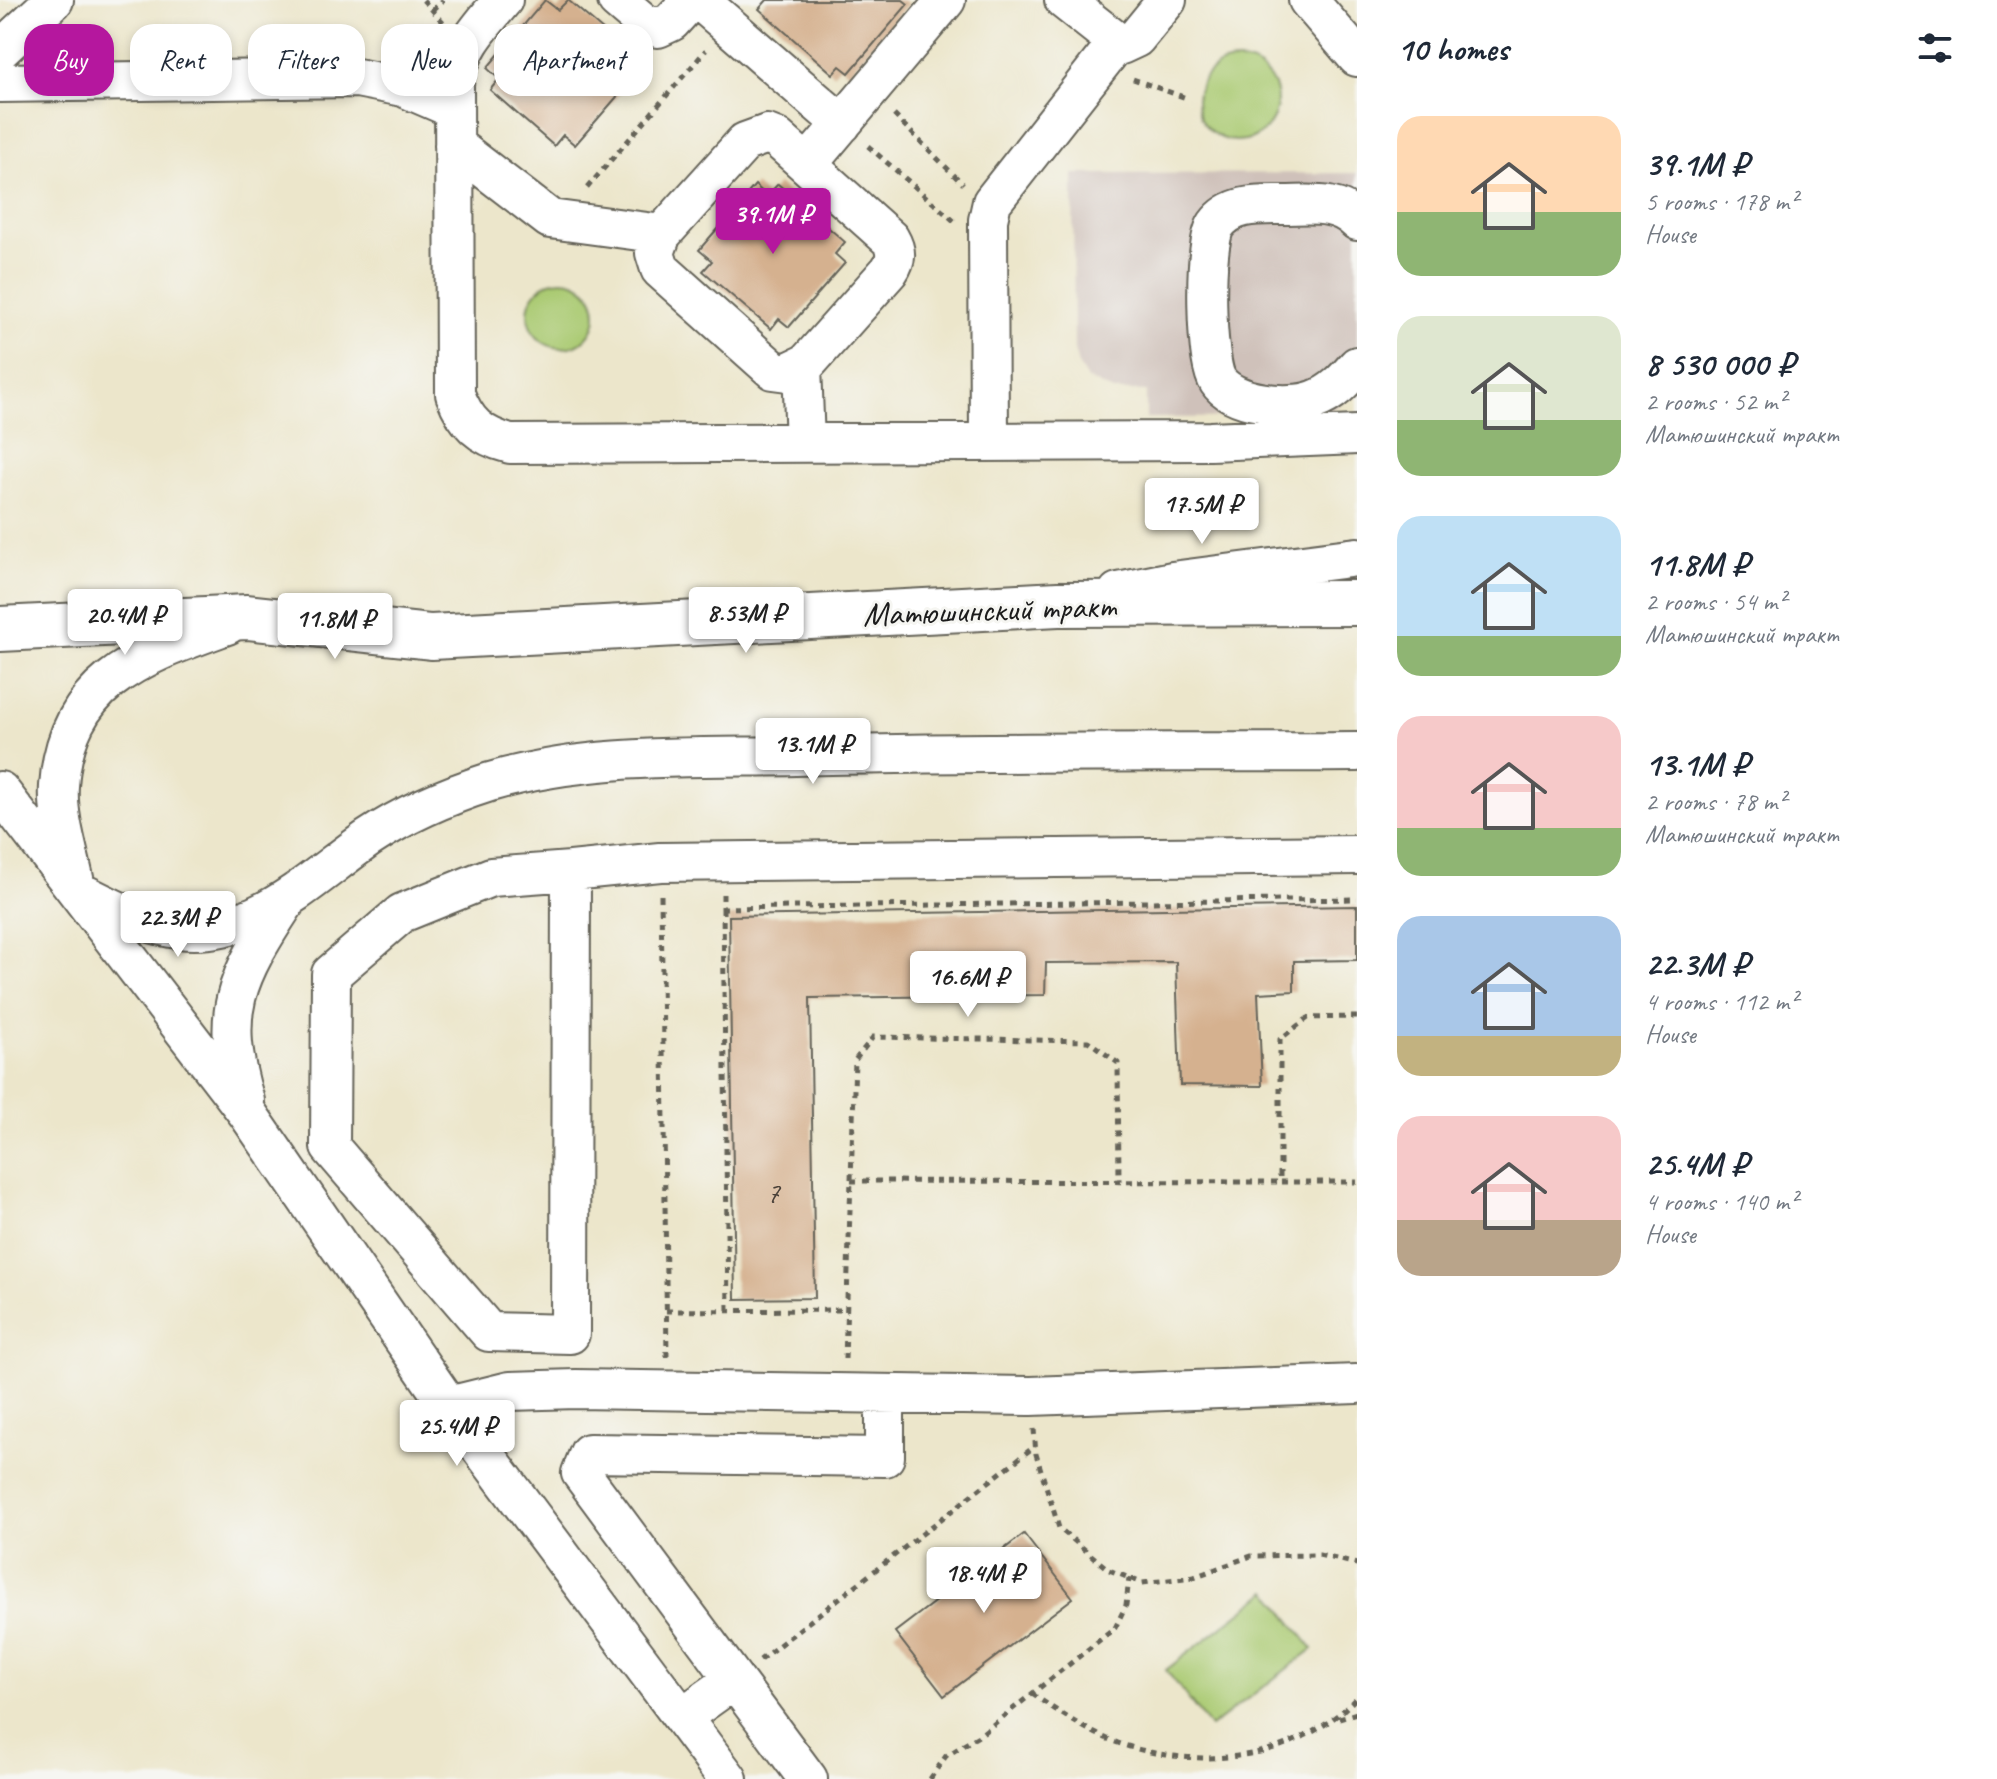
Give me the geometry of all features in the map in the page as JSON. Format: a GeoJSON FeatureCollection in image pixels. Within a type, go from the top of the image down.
{"type":"FeatureCollection","features":[{"type":"Feature","properties":{"kind":"main road","name":"Матюшинский тракт"},"geometry":{"type":"LineString","coordinates":[[0,629],[247,617],[431,637],[1058,604],[1357,603]]}},
{"type":"Feature","properties":{"kind":"street"},"geometry":{"type":"LineString","coordinates":[[0,50],[54,0]]}},
{"type":"Feature","properties":{"kind":"street"},"geometry":{"type":"LineString","coordinates":[[503,0],[462,54],[454,83],[455,394],[463,414],[474,428],[489,438],[510,444],[805,443],[1251,440],[1357,435]]}},
{"type":"Feature","properties":{"kind":"street"},"geometry":{"type":"LineString","coordinates":[[617,0],[644,23],[658,28],[671,22],[691,0]]}},
{"type":"Feature","properties":{"kind":"street"},"geometry":{"type":"LineString","coordinates":[[699,0],[842,124]]}},
{"type":"Feature","properties":{"kind":"street"},"geometry":{"type":"LineString","coordinates":[[807,165],[946,0]]}},
{"type":"Feature","properties":{"kind":"street"},"geometry":{"type":"LineString","coordinates":[[1064,0],[1110,52]]}},
{"type":"Feature","properties":{"kind":"street"},"geometry":{"type":"LineString","coordinates":[[989,442],[989,211],[1000,187],[1110,52],[1136,38],[1167,0]]}},
{"type":"Feature","properties":{"kind":"street"},"geometry":{"type":"LineString","coordinates":[[1308,0],[1357,57]]}},
{"type":"Feature","properties":{"kind":"street"},"geometry":{"type":"LineString","coordinates":[[0,83],[357,78],[403,87],[454,127],[540,214],[558,222],[662,234]]}},
{"type":"Feature","properties":{"kind":"street"},"geometry":{"type":"LineString","coordinates":[[754,136],[777,138],[890,239],[896,256],[889,271],[802,366],[788,372],[773,370],[660,269],[655,253],[662,234],[754,136]]}},
{"type":"Feature","properties":{"kind":"street"},"geometry":{"type":"LineString","coordinates":[[1357,221],[1346,211],[1325,205],[1250,205],[1226,215],[1209,240],[1210,365],[1228,392],[1251,402],[1312,401],[1330,392],[1357,366]]}},
{"type":"Feature","properties":{"kind":"street"},"geometry":{"type":"LineString","coordinates":[[802,366],[805,443]]}},
{"type":"Feature","properties":{"kind":"street"},"geometry":{"type":"LineString","coordinates":[[1058,604],[1172,581],[1357,557]]}},
{"type":"Feature","properties":{"kind":"street"},"geometry":{"type":"LineString","coordinates":[[76,890],[59,789],[65,748],[81,713],[109,679],[143,656],[247,617]]}},
{"type":"Feature","properties":{"kind":"street"},"geometry":{"type":"LineString","coordinates":[[76,890],[128,915],[165,927],[208,929],[244,921],[285,903],[371,837],[424,808],[489,783],[551,768],[617,760],[854,754],[1357,752]]}},
{"type":"Feature","properties":{"kind":"street"},"geometry":{"type":"LineString","coordinates":[[0,791],[248,1114],[449,1406],[728,1779]]}},
{"type":"Feature","properties":{"kind":"street"},"geometry":{"type":"LineString","coordinates":[[570,1334],[489,1332],[330,1147],[331,974],[402,913],[491,877],[660,862],[1357,855]]}},
{"type":"Feature","properties":{"kind":"street"},"geometry":{"type":"LineString","coordinates":[[571,871],[570,1334],[576,1389]]}},
{"type":"Feature","properties":{"kind":"street"},"geometry":{"type":"LineString","coordinates":[[248,1114],[233,1061],[233,1006],[247,961],[285,903]]}},
{"type":"Feature","properties":{"kind":"street"},"geometry":{"type":"LineString","coordinates":[[449,1406],[510,1391],[576,1389],[1031,1396],[1357,1384]]}},
{"type":"Feature","properties":{"kind":"street"},"geometry":{"type":"LineString","coordinates":[[808,1779],[581,1473],[589,1453],[885,1457],[885,1394]]}},
{"type":"Feature","properties":{"kind":"street"},"geometry":{"type":"LineString","coordinates":[[682,1717],[734,1680]]}},
{"type":"Feature","properties":{"kind":"path"},"geometry":{"type":"LineString","coordinates":[[432,10],[443,0]]}},
{"type":"Feature","properties":{"kind":"path"},"geometry":{"type":"LineString","coordinates":[[558,222],[728,25]]}},
{"type":"Feature","properties":{"kind":"path"},"geometry":{"type":"LineString","coordinates":[[1110,52],[1144,85],[1189,99]]}},
{"type":"Feature","properties":{"kind":"path"},"geometry":{"type":"LineString","coordinates":[[870,91],[989,211]]}},
{"type":"Feature","properties":{"kind":"path"},"geometry":{"type":"LineString","coordinates":[[842,124],[988,250]]}},
{"type":"Feature","properties":{"kind":"path"},"geometry":{"type":"LineString","coordinates":[[722,861],[728,1311]]}},
{"type":"Feature","properties":{"kind":"path"},"geometry":{"type":"LineString","coordinates":[[660,862],[667,1390]]}},
{"type":"Feature","properties":{"kind":"path"},"geometry":{"type":"LineString","coordinates":[[723,908],[1357,899]]}},
{"type":"Feature","properties":{"kind":"path"},"geometry":{"type":"LineString","coordinates":[[1280,1182],[1280,1039],[1308,1018],[1357,1017]]}},
{"type":"Feature","properties":{"kind":"path"},"geometry":{"type":"LineString","coordinates":[[843,1393],[855,1060],[873,1037],[1088,1041],[1118,1063],[1119,1182]]}},
{"type":"Feature","properties":{"kind":"path"},"geometry":{"type":"LineString","coordinates":[[851,1181],[1357,1182]]}},
{"type":"Feature","properties":{"kind":"path"},"geometry":{"type":"LineString","coordinates":[[666,1311],[847,1310]]}},
{"type":"Feature","properties":{"kind":"path"},"geometry":{"type":"LineString","coordinates":[[1031,1396],[1035,1446],[1049,1505],[1059,1528],[1109,1570],[1142,1583],[1194,1577],[1251,1556],[1319,1555],[1357,1564]]}},
{"type":"Feature","properties":{"kind":"path"},"geometry":{"type":"LineString","coordinates":[[734,1680],[1035,1446]]}},
{"type":"Feature","properties":{"kind":"path"},"geometry":{"type":"LineString","coordinates":[[930,1779],[946,1756],[980,1735],[1115,1628],[1126,1605],[1129,1578]]}},
{"type":"Feature","properties":{"kind":"path"},"geometry":{"type":"LineString","coordinates":[[1032,1694],[1069,1718],[1116,1742],[1162,1754],[1213,1758],[1260,1753],[1307,1736],[1338,1718],[1357,1713]]}},
{"type":"Feature","properties":{"kind":"path"},"geometry":{"type":"LineString","coordinates":[[1338,1718],[1357,1697]]}},
{"type":"Feature","properties":{"kind":"shaded area"},"geometry":{"type":"Polygon","coordinates":[[[1357,173],[1357,394],[1320,417],[1146,418],[1146,391],[1113,391],[1087,379],[1078,365],[1074,349],[1073,174],[1357,173]]]}},
{"type":"Feature","properties":{"kind":"green space"},"geometry":{"type":"Polygon","coordinates":[[[1237,61],[1252,64],[1265,73],[1274,86],[1277,101],[1274,116],[1265,129],[1252,138],[1237,141],[1222,138],[1209,129],[1200,116],[1197,101],[1200,86],[1209,73],[1222,64],[1237,61]]]}},
{"type":"Feature","properties":{"kind":"green space"},"geometry":{"type":"Polygon","coordinates":[[[555,280],[569,280],[581,285],[591,295],[596,314],[591,333],[581,343],[569,348],[555,348],[543,343],[533,333],[528,321],[528,307],[533,295],[543,285],[555,280]]]}},
{"type":"Feature","properties":{"kind":"green space"},"geometry":{"type":"Polygon","coordinates":[[[1268,1591],[1313,1649],[1210,1727],[1166,1670],[1268,1591]]]}},
{"type":"Feature","properties":{"kind":"building"},"geometry":{"type":"Polygon","coordinates":[[[545,0],[558,10],[568,0],[596,24],[525,24],[545,0]]]}},
{"type":"Feature","properties":{"kind":"building"},"geometry":{"type":"Polygon","coordinates":[[[767,0],[903,0],[908,4],[849,73],[840,66],[833,74],[759,9],[767,0]]]}},
{"type":"Feature","properties":{"kind":"building"},"geometry":{"type":"Polygon","coordinates":[[[494,60],[494,74],[487,68],[494,60]]]}},
{"type":"Feature","properties":{"kind":"building"},"geometry":{"type":"Polygon","coordinates":[[[497,96],[618,96],[575,145],[563,135],[554,146],[497,96]]]}},
{"type":"Feature","properties":{"kind":"building"},"geometry":{"type":"Polygon","coordinates":[[[778,184],[845,242],[835,254],[845,263],[789,327],[779,319],[771,329],[703,271],[712,261],[699,250],[755,185],[767,196],[778,184]]]}},
{"type":"Feature","properties":{"kind":"building"},"geometry":{"type":"Polygon","coordinates":[[[1357,906],[1357,960],[1294,961],[1294,991],[1258,993],[1262,1086],[1180,1085],[1176,962],[1046,963],[1045,995],[810,998],[815,1298],[735,1299],[729,916],[1357,906]]]}},
{"type":"Feature","properties":{"kind":"building"},"geometry":{"type":"Polygon","coordinates":[[[1024,1534],[1073,1598],[944,1696],[895,1632],[1024,1534]]]}}]}
